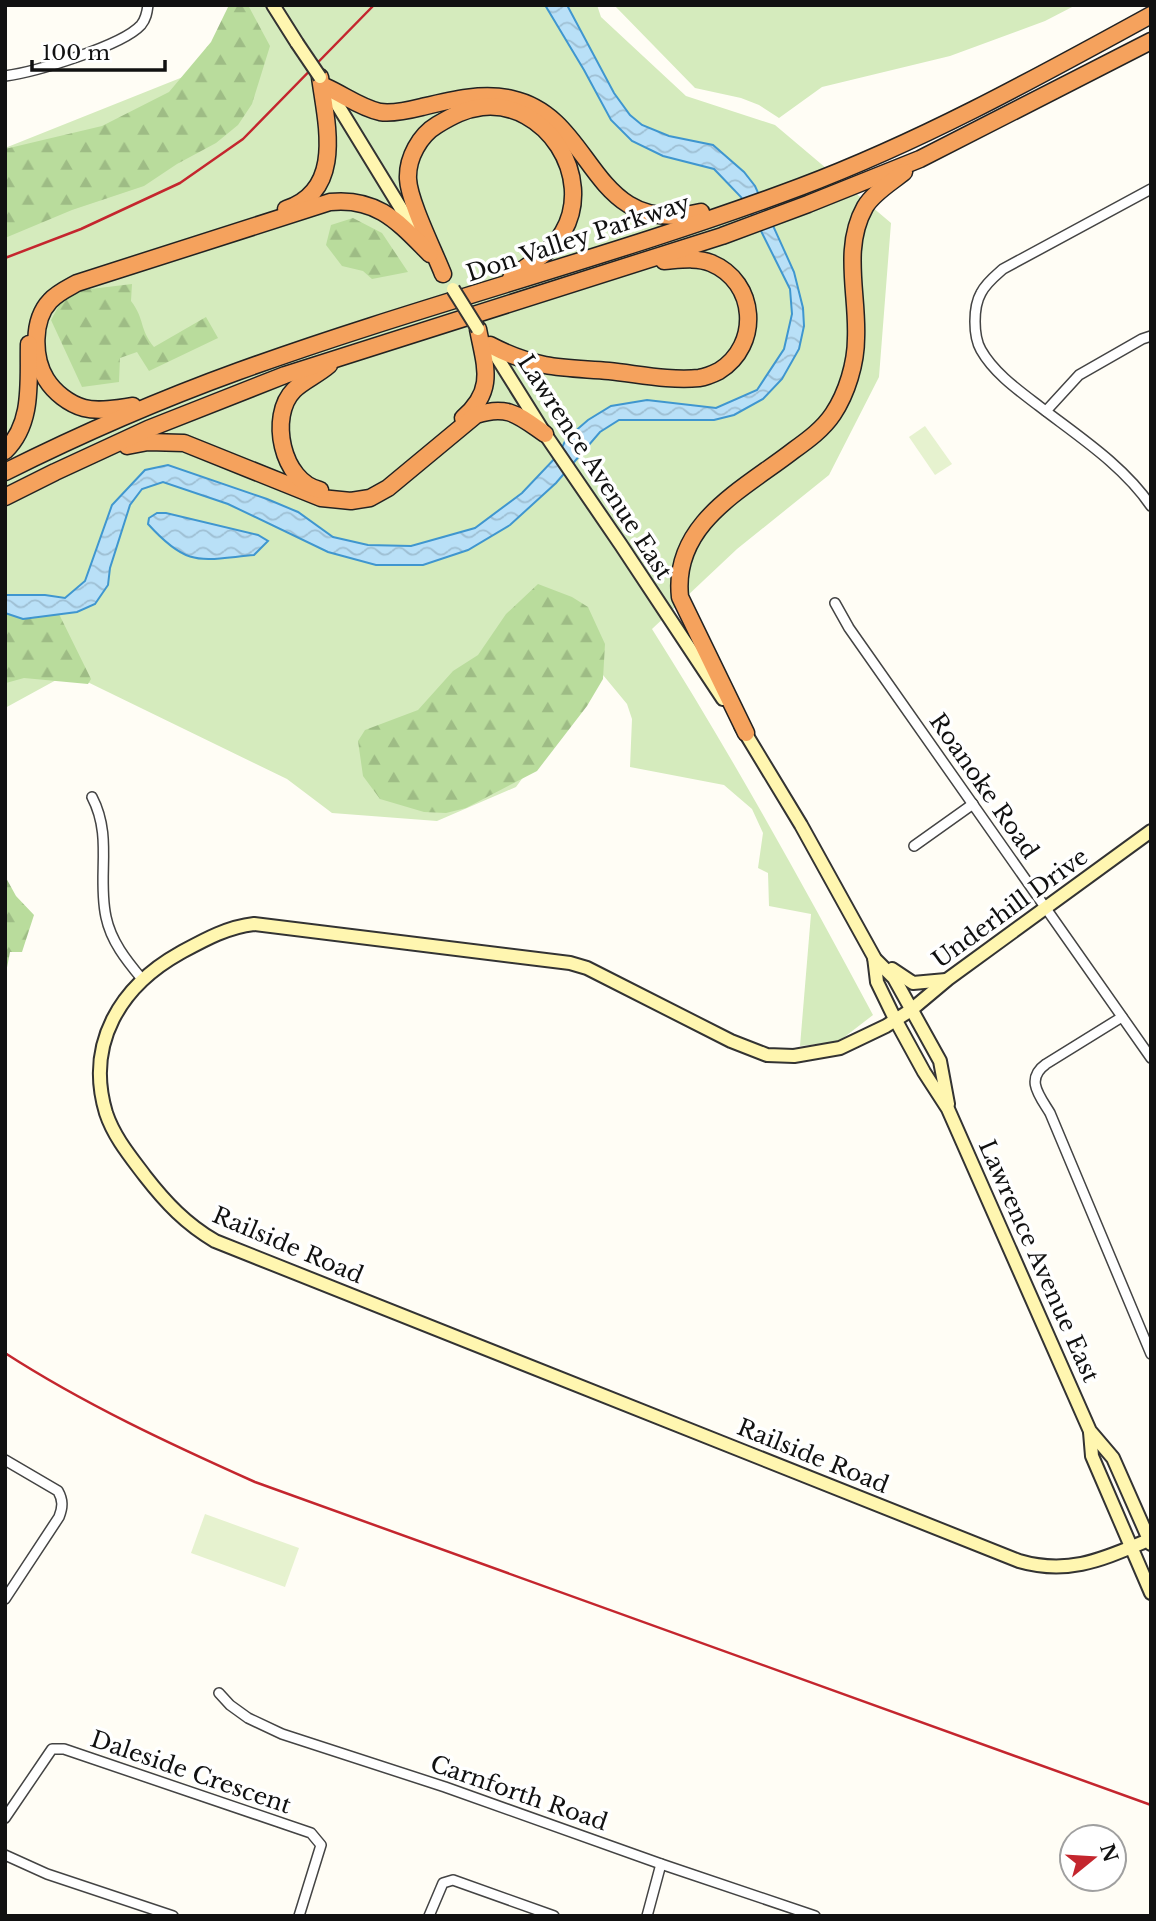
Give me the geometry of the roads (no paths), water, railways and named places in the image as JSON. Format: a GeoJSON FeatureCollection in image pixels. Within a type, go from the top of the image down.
{"type":"FeatureCollection","features":[{"type":"Feature","properties":{"kind":"highway","name":"Don Valley Parkway"},"geometry":{"type":"LineString","coordinates":[[5,472],[64,442],[156,403],[278,358],[727,213],[799,187],[894,149],[1018,88],[1151,15]]}},
{"type":"Feature","properties":{"kind":"highway","name":"Don Valley Parkway"},"geometry":{"type":"LineString","coordinates":[[5,497],[213,402],[285,375],[637,264],[808,204],[920,159],[1151,41]]}},
{"type":"Feature","properties":{"kind":"highway"},"geometry":{"type":"LineString","coordinates":[[323,82],[362,106],[382,112],[408,110],[481,96],[513,99],[535,107],[556,122],[602,179],[621,199],[642,213],[668,218],[707,211],[727,213]]}},
{"type":"Feature","properties":{"kind":"highway"},"geometry":{"type":"LineString","coordinates":[[5,451],[13,443],[24,420],[28,396],[31,327],[44,298],[57,284],[80,272],[291,208],[301,202],[313,191],[322,177],[328,158],[329,131],[323,82]]}},
{"type":"Feature","properties":{"kind":"highway"},"geometry":{"type":"LineString","coordinates":[[443,274],[412,196],[408,179],[410,164],[417,144],[432,128],[459,112],[498,107],[522,114],[541,125],[558,144],[568,164],[574,188],[564,232],[549,250],[496,288]]}},
{"type":"Feature","properties":{"kind":"highway"},"geometry":{"type":"LineString","coordinates":[[746,733],[680,597],[678,585],[683,557],[694,533],[713,511],[814,435],[833,414],[848,383],[854,361],[856,338],[852,253],[856,225],[866,204],[920,159]]}},
{"type":"Feature","properties":{"kind":"highway"},"geometry":{"type":"LineString","coordinates":[[156,403],[112,409],[85,408],[59,396],[45,378],[37,352],[40,318],[48,302],[77,283],[330,202],[356,201],[382,211],[396,220],[430,254]]}},
{"type":"Feature","properties":{"kind":"highway"},"geometry":{"type":"LineString","coordinates":[[485,338],[517,358],[545,365],[683,378],[710,375],[733,360],[745,340],[749,317],[744,296],[727,272],[707,261],[637,264]]}},
{"type":"Feature","properties":{"kind":"highway"},"geometry":{"type":"LineString","coordinates":[[337,359],[294,391],[284,407],[281,432],[284,455],[296,474],[313,488],[343,494],[361,494],[384,483],[479,401],[485,389],[487,374],[485,338]]}},
{"type":"Feature","properties":{"kind":"highway"},"geometry":{"type":"LineString","coordinates":[[97,453],[148,442],[184,443],[321,498],[351,502],[370,498],[388,488],[483,412],[504,410],[518,414],[545,434]]}},
{"type":"Feature","properties":{"kind":"street"},"geometry":{"type":"LineString","coordinates":[[5,76],[52,66],[123,38],[139,27],[146,18],[148,5]]}},
{"type":"Feature","properties":{"kind":"street","name":"Lawrence Avenue East"},"geometry":{"type":"LineString","coordinates":[[273,5],[545,434],[746,733],[801,825],[874,957],[894,978],[940,1061],[948,1109]]}},
{"type":"Feature","properties":{"kind":"street"},"geometry":{"type":"LineString","coordinates":[[1151,189],[1003,269],[989,281],[980,294],[976,337],[981,351],[1007,381],[1119,468],[1151,506]]}},
{"type":"Feature","properties":{"kind":"street"},"geometry":{"type":"LineString","coordinates":[[1046,411],[1079,374],[1151,336]]}},
{"type":"Feature","properties":{"kind":"street","name":"Roanoke Road"},"geometry":{"type":"LineString","coordinates":[[835,603],[849,628],[1151,1058]]}},
{"type":"Feature","properties":{"kind":"street"},"geometry":{"type":"LineString","coordinates":[[92,797],[104,829],[104,900],[107,924],[118,948],[142,979]]}},
{"type":"Feature","properties":{"kind":"street"},"geometry":{"type":"LineString","coordinates":[[914,846],[972,804]]}},
{"type":"Feature","properties":{"kind":"street","name":"Underhill Drive"},"geometry":{"type":"LineString","coordinates":[[895,1020],[1151,831]]}},
{"type":"Feature","properties":{"kind":"street","name":"Railside Road"},"geometry":{"type":"LineString","coordinates":[[895,1020],[840,1048],[794,1056],[767,1055],[731,1041],[587,968],[504,954],[254,924],[237,926],[199,943],[153,969],[142,979],[117,1010],[109,1027],[101,1065],[103,1098],[109,1120],[124,1148],[165,1202],[196,1230],[236,1249],[1019,1561],[1043,1567],[1068,1567],[1095,1561],[1150,1541]]}},
{"type":"Feature","properties":{"kind":"street"},"geometry":{"type":"LineString","coordinates":[[874,957],[913,984],[948,979]]}},
{"type":"Feature","properties":{"kind":"street","name":"Lawrence Avenue East"},"geometry":{"type":"LineString","coordinates":[[874,957],[877,982],[924,1072],[948,1109],[1090,1431],[1113,1458],[1150,1541]]}},
{"type":"Feature","properties":{"kind":"street"},"geometry":{"type":"LineString","coordinates":[[1122,1017],[1046,1064],[1034,1077],[1037,1090],[1065,1149],[1151,1354]]}},
{"type":"Feature","properties":{"kind":"street","name":"Lawrence Avenue East"},"geometry":{"type":"LineString","coordinates":[[1090,1431],[1092,1456],[1151,1593]]}},
{"type":"Feature","properties":{"kind":"street"},"geometry":{"type":"LineString","coordinates":[[5,1460],[58,1491],[62,1499],[59,1517],[5,1599]]}},
{"type":"Feature","properties":{"kind":"street","name":"Carnforth Road"},"geometry":{"type":"LineString","coordinates":[[219,1693],[248,1718],[282,1734],[444,1787],[815,1916]]}},
{"type":"Feature","properties":{"kind":"street","name":"Daleside Crescent"},"geometry":{"type":"LineString","coordinates":[[5,1818],[52,1749],[64,1749],[312,1833],[321,1845],[299,1916]]}},
{"type":"Feature","properties":{"kind":"street"},"geometry":{"type":"LineString","coordinates":[[5,1855],[47,1874],[173,1916]]}},
{"type":"Feature","properties":{"kind":"street"},"geometry":{"type":"LineString","coordinates":[[647,1916],[662,1864]]}},
{"type":"Feature","properties":{"kind":"street"},"geometry":{"type":"LineString","coordinates":[[429,1916],[443,1883],[453,1880],[554,1916]]}},
{"type":"Feature","properties":{"kind":"water"},"geometry":{"type":"Polygon","coordinates":[[[545,5],[567,5],[614,93],[630,115],[642,125],[669,136],[713,145],[744,172],[755,186],[794,272],[803,308],[804,326],[799,349],[782,379],[763,399],[734,415],[714,420],[619,420],[600,432],[556,483],[510,525],[468,550],[423,565],[376,565],[328,552],[228,504],[163,482],[142,489],[130,505],[110,568],[108,585],[95,604],[77,612],[23,619],[5,613],[5,595],[65,598],[85,581],[112,505],[145,470],[168,465],[267,499],[298,512],[333,537],[368,545],[411,546],[475,528],[522,493],[559,454],[566,439],[588,420],[611,406],[647,400],[716,408],[757,390],[784,349],[792,314],[790,289],[759,227],[741,197],[714,169],[663,156],[632,141],[611,120],[545,5]]]}},
{"type":"Feature","properties":{"kind":"water"},"geometry":{"type":"Polygon","coordinates":[[[157,513],[258,535],[268,541],[254,555],[195,558],[174,548],[148,524],[149,518],[157,513]]]}},
{"type":"Feature","properties":{"kind":"railway"},"geometry":{"type":"LineString","coordinates":[[5,258],[81,229],[180,183],[243,139],[374,5]]}},
{"type":"Feature","properties":{"kind":"railway"},"geometry":{"type":"LineString","coordinates":[[5,1353],[96,1406],[255,1482],[1151,1805]]}}]}
